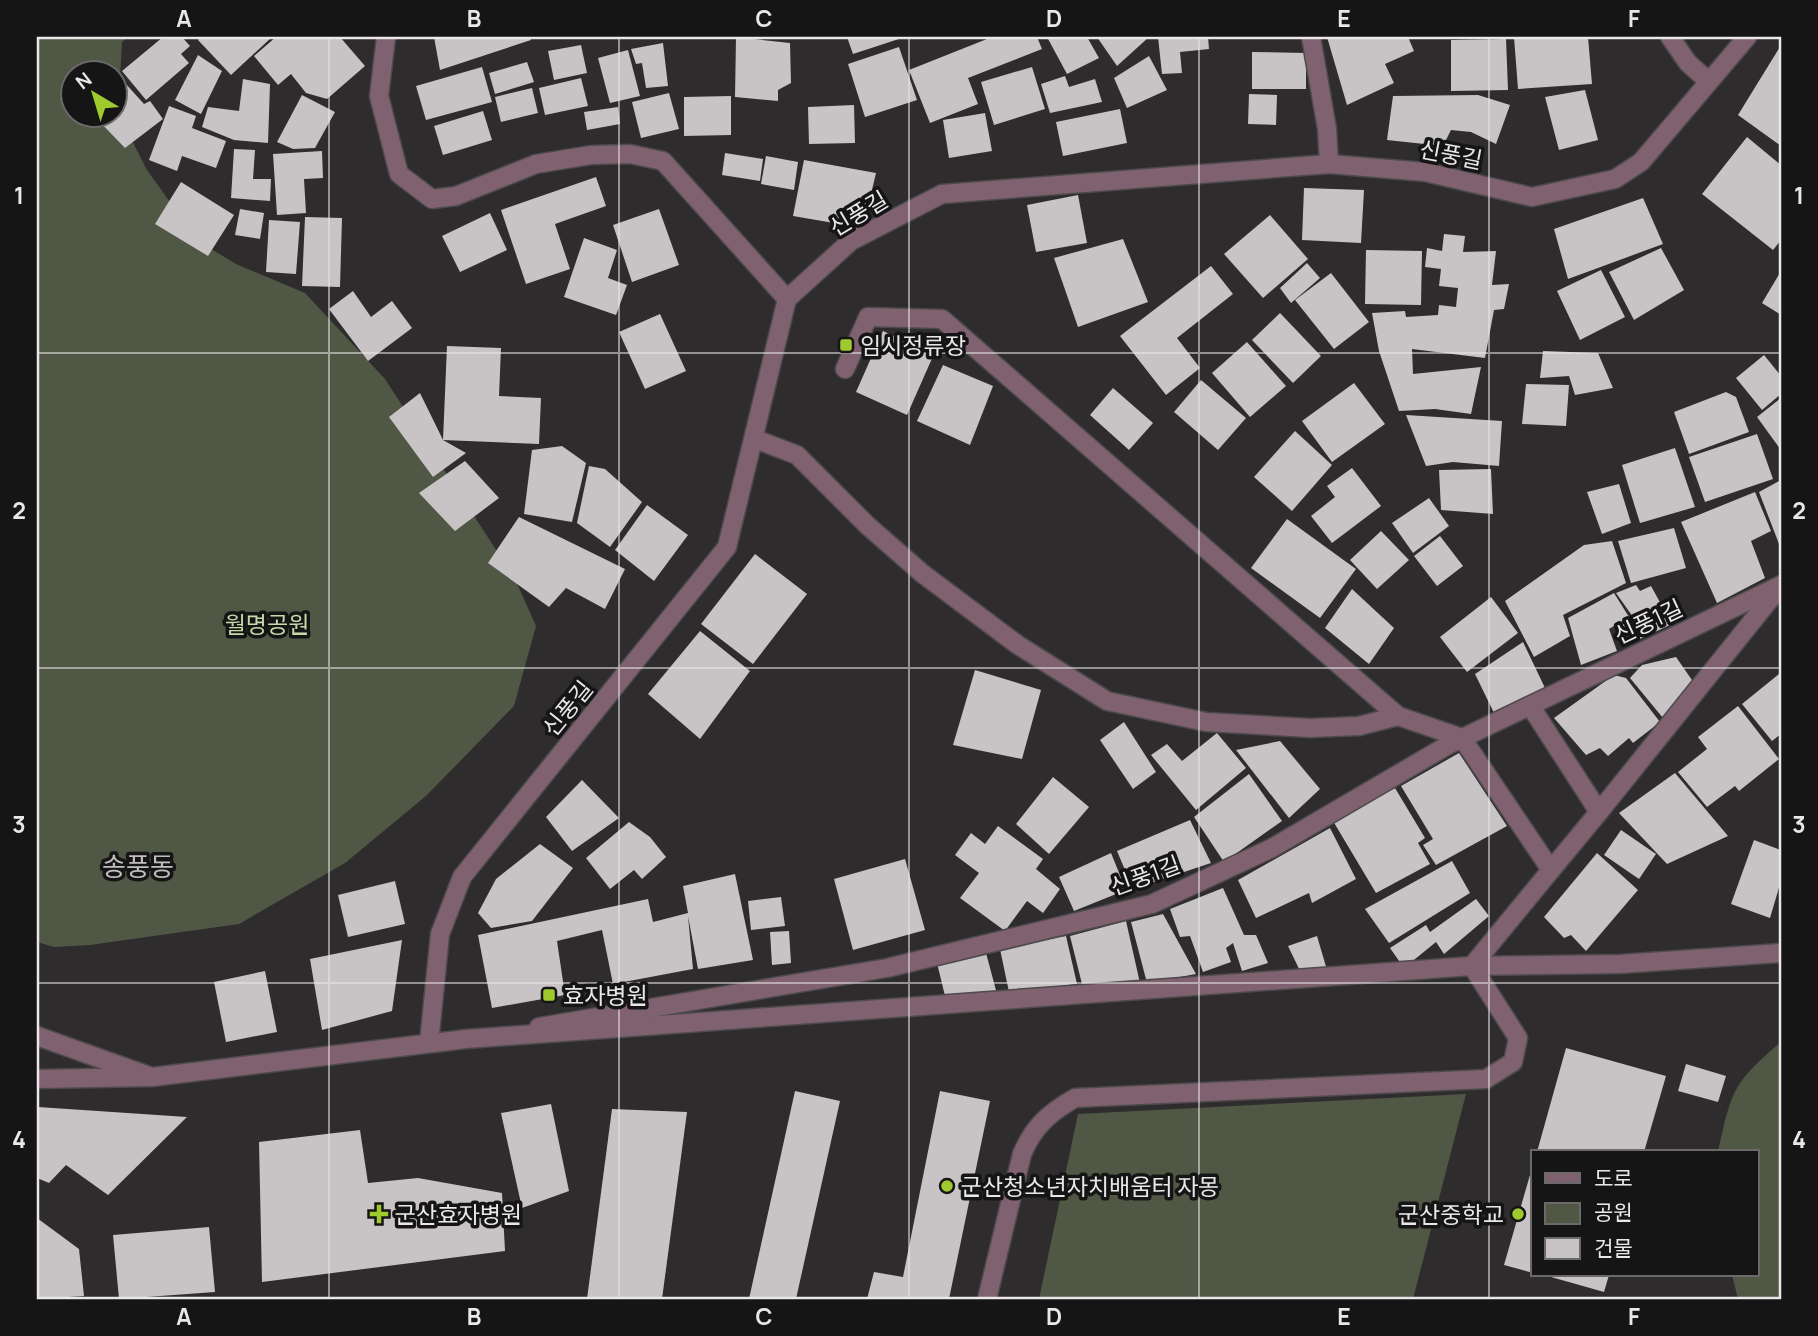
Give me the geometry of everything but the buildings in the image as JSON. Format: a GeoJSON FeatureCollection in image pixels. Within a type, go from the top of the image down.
{"type":"FeatureCollection","features":[{"type":"Feature","properties":{"kind":"street"},"geometry":{"type":"LineString","coordinates":[[386,37],[379,96],[399,174],[432,199],[456,196],[536,164],[591,155],[630,154],[663,161],[788,299]]}},
{"type":"Feature","properties":{"kind":"street"},"geometry":{"type":"LineString","coordinates":[[1311,37],[1327,129],[1329,164]]}},
{"type":"Feature","properties":{"kind":"street"},"geometry":{"type":"LineString","coordinates":[[1670,37],[1688,63],[1707,80]]}},
{"type":"Feature","properties":{"kind":"street","name":"신풍길"},"geometry":{"type":"LineString","coordinates":[[429,1042],[440,934],[462,877],[727,547],[788,299],[851,241],[942,194],[1329,164],[1425,172],[1532,197],[1615,179],[1641,162],[1707,80],[1747,37]]}},
{"type":"Feature","properties":{"kind":"street"},"geometry":{"type":"LineString","coordinates":[[845,369],[868,317],[942,319],[1398,716],[1462,738],[1551,870]]}},
{"type":"Feature","properties":{"kind":"street"},"geometry":{"type":"LineString","coordinates":[[755,439],[797,455],[868,526],[923,574],[1018,645],[1107,701],[1206,722],[1310,729],[1359,726],[1398,716]]}},
{"type":"Feature","properties":{"kind":"street"},"geometry":{"type":"LineString","coordinates":[[1472,966],[1781,585]]}},
{"type":"Feature","properties":{"kind":"street","name":"신풍1길"},"geometry":{"type":"LineString","coordinates":[[466,1039],[887,968],[1152,904],[1272,848],[1462,738],[1781,585]]}},
{"type":"Feature","properties":{"kind":"street"},"geometry":{"type":"LineString","coordinates":[[1531,707],[1599,812]]}},
{"type":"Feature","properties":{"kind":"street"},"geometry":{"type":"LineString","coordinates":[[37,1079],[152,1077],[429,1042],[1472,966],[1620,964],[1781,953]]}},
{"type":"Feature","properties":{"kind":"street"},"geometry":{"type":"LineString","coordinates":[[987,1299],[1022,1154],[1030,1135],[1052,1112],[1075,1098],[1486,1079],[1513,1062],[1518,1038],[1472,966]]}},
{"type":"Feature","properties":{"kind":"street"},"geometry":{"type":"LineString","coordinates":[[37,1036],[152,1077]]}},
{"type":"Feature","properties":{"kind":"green space","name":"월명공원"},"geometry":{"type":"Polygon","coordinates":[[[37,37],[128,37],[122,42],[121,60],[60,60],[60,130],[127,130],[147,170],[198,241],[236,264],[305,293],[385,379],[515,579],[536,626],[514,706],[426,796],[345,863],[239,924],[90,945],[54,947],[37,942],[37,37]]]}},
{"type":"Feature","properties":{"kind":"green space"},"geometry":{"type":"Polygon","coordinates":[[[1781,1042],[1781,1299],[1738,1299],[1732,1276],[1758,1276],[1758,1150],[1718,1150],[1731,1101],[1752,1068],[1781,1042]]]}},
{"type":"Feature","properties":{"kind":"green space"},"geometry":{"type":"Polygon","coordinates":[[[1466,1094],[1413,1299],[1039,1299],[1078,1114],[1466,1094]]]}},
{"type":"Feature","properties":{"kind":"place","name":"임시정류장"},"geometry":{"type":"Point","coordinates":[846,345]}},
{"type":"Feature","properties":{"kind":"place","name":"효자병원"},"geometry":{"type":"Point","coordinates":[549,995]}},
{"type":"Feature","properties":{"kind":"place","name":"군산청소년자치배움터 자몽"},"geometry":{"type":"Point","coordinates":[947,1186]}},
{"type":"Feature","properties":{"kind":"place","name":"군산효자병원"},"geometry":{"type":"Point","coordinates":[379,1214]}},
{"type":"Feature","properties":{"kind":"place","name":"군산중학교"},"geometry":{"type":"Point","coordinates":[1518,1214]}},
{"type":"Feature","properties":{"kind":"district","name":"송풍동"},"geometry":{"type":"Point","coordinates":[138,866]}}]}
